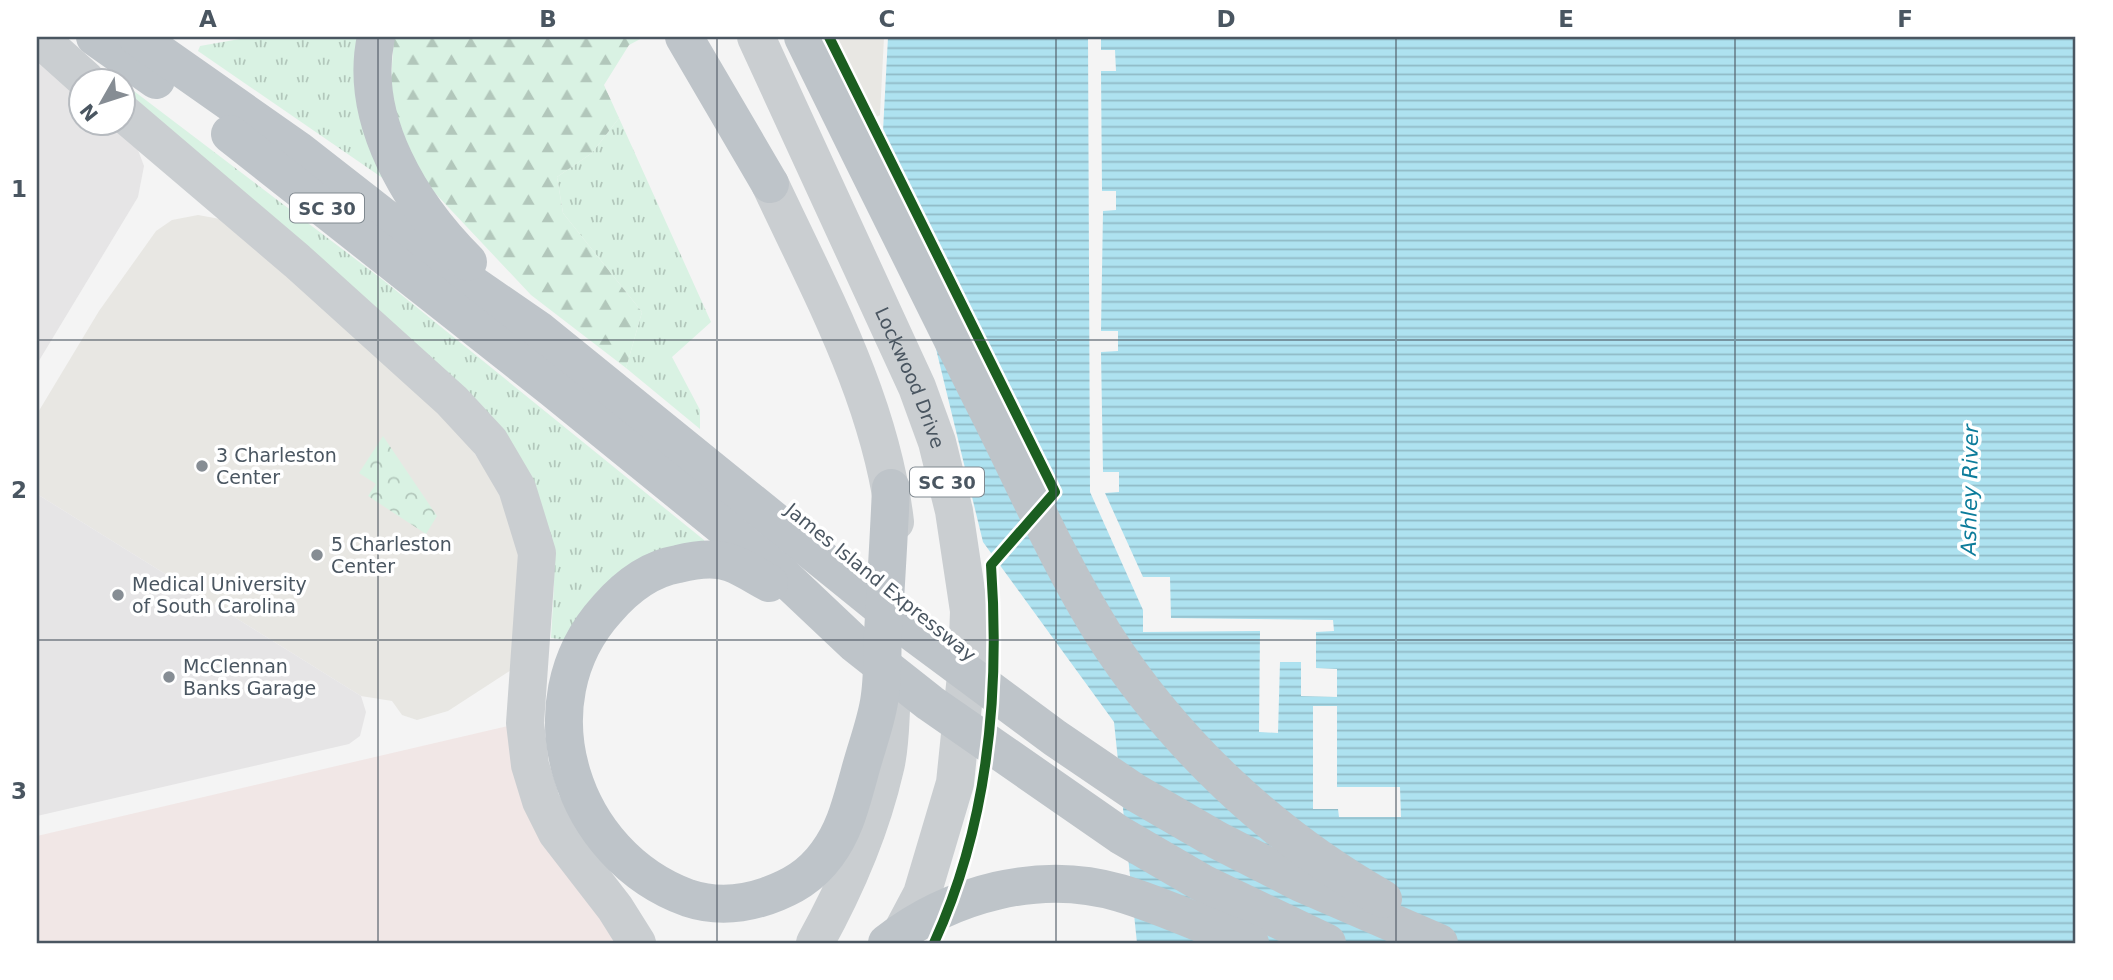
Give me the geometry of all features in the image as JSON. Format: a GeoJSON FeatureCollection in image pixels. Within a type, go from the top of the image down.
{"type":"FeatureCollection","features":[{"type":"Feature","properties":{"kind":"highway","name":"James Island Expressway"},"geometry":{"type":"LineString","coordinates":[[95,37],[564,374],[1105,772],[1217,840],[1277,871],[1439,943]]}},
{"type":"Feature","properties":{"kind":"highway","name":"James Island Expressway"},"geometry":{"type":"LineString","coordinates":[[137,37],[298,150],[453,271],[540,331],[564,374],[853,643],[1042,784],[1120,835],[1204,884],[1327,943]]}},
{"type":"Feature","properties":{"kind":"highway","name":"SC 30"},"geometry":{"type":"LineString","coordinates":[[376,37],[372,75],[377,105],[390,150],[408,186],[465,259],[540,331]]}},
{"type":"Feature","properties":{"kind":"highway"},"geometry":{"type":"LineString","coordinates":[[684,37],[770,184]]}},
{"type":"Feature","properties":{"kind":"highway"},"geometry":{"type":"LineString","coordinates":[[803,37],[1057,550],[1104,634],[1141,688],[1215,770],[1255,808],[1329,865],[1461,943]]}},
{"type":"Feature","properties":{"kind":"highway"},"geometry":{"type":"LineString","coordinates":[[853,643],[769,584],[728,562],[690,561],[663,567],[637,581],[598,618],[580,647],[564,706],[564,738],[570,772],[583,806],[601,835],[649,880],[690,898],[723,905],[751,902],[794,886],[827,854],[845,824],[879,702],[891,488]]}},
{"type":"Feature","properties":{"kind":"highway"},"geometry":{"type":"LineString","coordinates":[[887,943],[915,921],[959,900],[1030,886],[1070,884],[1119,892],[1250,943]]}},
{"type":"Feature","properties":{"kind":"main road"},"geometry":{"type":"LineString","coordinates":[[38,37],[70,66]]}},
{"type":"Feature","properties":{"kind":"main road","name":"Lockwood Drive"},"geometry":{"type":"LineString","coordinates":[[758,41],[917,387],[937,442],[958,536],[969,611],[967,666],[955,783],[922,894],[896,943]]}},
{"type":"Feature","properties":{"kind":"main road"},"geometry":{"type":"LineString","coordinates":[[136,124],[297,261],[452,401],[491,442],[517,488],[537,553],[524,723],[530,765],[541,801],[563,841],[615,908],[638,943]]}},
{"type":"Feature","properties":{"kind":"main road","name":"SC 30"},"geometry":{"type":"LineString","coordinates":[[770,184],[867,398],[891,488],[902,583],[886,767],[838,902],[815,943]]}},
{"type":"Feature","properties":{"kind":"shaded area"},"geometry":{"type":"Polygon","coordinates":[[[820,37],[884,37],[880,115],[863,125],[820,37]]]}},
{"type":"Feature","properties":{"kind":"shaded area"},"geometry":{"type":"Polygon","coordinates":[[[37,54],[66,80],[66,136],[129,136],[135,142],[144,166],[138,197],[37,364],[37,54]]]}},
{"type":"Feature","properties":{"kind":"shaded area"},"geometry":{"type":"Polygon","coordinates":[[[198,215],[220,219],[444,406],[518,521],[519,665],[448,711],[417,720],[402,715],[392,701],[361,696],[37,494],[37,414],[99,311],[156,231],[172,220],[198,215]]]}},
{"type":"Feature","properties":{"kind":"shaded area","name":"Medical University of South Carolina"},"geometry":{"type":"Polygon","coordinates":[[[37,494],[361,696],[366,712],[360,736],[349,744],[37,816],[37,494]]]}},
{"type":"Feature","properties":{"kind":"shaded area"},"geometry":{"type":"Polygon","coordinates":[[[516,724],[627,943],[37,943],[37,836],[516,724]]]}},
{"type":"Feature","properties":{"kind":"green space"},"geometry":{"type":"Polygon","coordinates":[[[251,37],[362,37],[384,179],[198,51],[200,46],[251,37]]]}},
{"type":"Feature","properties":{"kind":"green space"},"geometry":{"type":"Polygon","coordinates":[[[394,37],[644,37],[629,45],[604,85],[619,118],[592,153],[557,177],[563,213],[642,312],[626,368],[531,295],[434,192],[409,156],[390,93],[394,37]]]}},
{"type":"Feature","properties":{"kind":"green space"},"geometry":{"type":"Polygon","coordinates":[[[136,93],[383,280],[704,540],[705,547],[621,573],[593,597],[566,640],[551,638],[554,585],[552,544],[393,327],[136,100],[136,93]]]}},
{"type":"Feature","properties":{"kind":"green space"},"geometry":{"type":"Polygon","coordinates":[[[619,118],[711,322],[672,357],[700,410],[700,429],[626,368],[642,312],[563,213],[557,177],[592,153],[619,118]]]}},
{"type":"Feature","properties":{"kind":"green space"},"geometry":{"type":"Polygon","coordinates":[[[383,436],[437,516],[426,534],[368,496],[376,484],[359,473],[383,436]]]}},
{"type":"Feature","properties":{"kind":"water","name":"Ashley River"},"geometry":{"type":"Polygon","coordinates":[[[888,37],[2076,37],[2076,943],[1137,943],[1114,722],[983,542],[883,131],[888,37]]]}},
{"type":"Feature","properties":{"kind":"pier"},"geometry":{"type":"Polygon","coordinates":[[[1088,37],[1101,37],[1101,50],[1115,50],[1116,71],[1101,71],[1102,191],[1116,191],[1116,210],[1103,211],[1101,331],[1118,331],[1118,351],[1101,352],[1103,472],[1119,472],[1119,492],[1105,493],[1143,577],[1170,577],[1171,618],[1333,620],[1334,631],[1316,632],[1316,668],[1337,669],[1337,697],[1301,696],[1301,662],[1280,662],[1278,733],[1259,732],[1260,631],[1143,632],[1143,610],[1090,492],[1088,37]]]}},
{"type":"Feature","properties":{"kind":"pier"},"geometry":{"type":"Polygon","coordinates":[[[1313,706],[1337,706],[1337,787],[1400,787],[1401,817],[1339,817],[1338,809],[1313,809],[1313,706]]]}},
{"type":"Feature","properties":{"kind":"cycle path"},"geometry":{"type":"LineString","coordinates":[[829,37],[1055,492],[991,565],[993,661],[986,757],[967,852],[934,943]]}},
{"type":"Feature","properties":{"kind":"place","name":"3 Charleston Center"},"geometry":{"type":"Point","coordinates":[202,466]}},
{"type":"Feature","properties":{"kind":"place","name":"5 Charleston Center"},"geometry":{"type":"Point","coordinates":[317,555]}},
{"type":"Feature","properties":{"kind":"place","name":"Medical University of South Carolina"},"geometry":{"type":"Point","coordinates":[118,595]}},
{"type":"Feature","properties":{"kind":"place","name":"McClennan Banks Garage"},"geometry":{"type":"Point","coordinates":[169,677]}}]}
